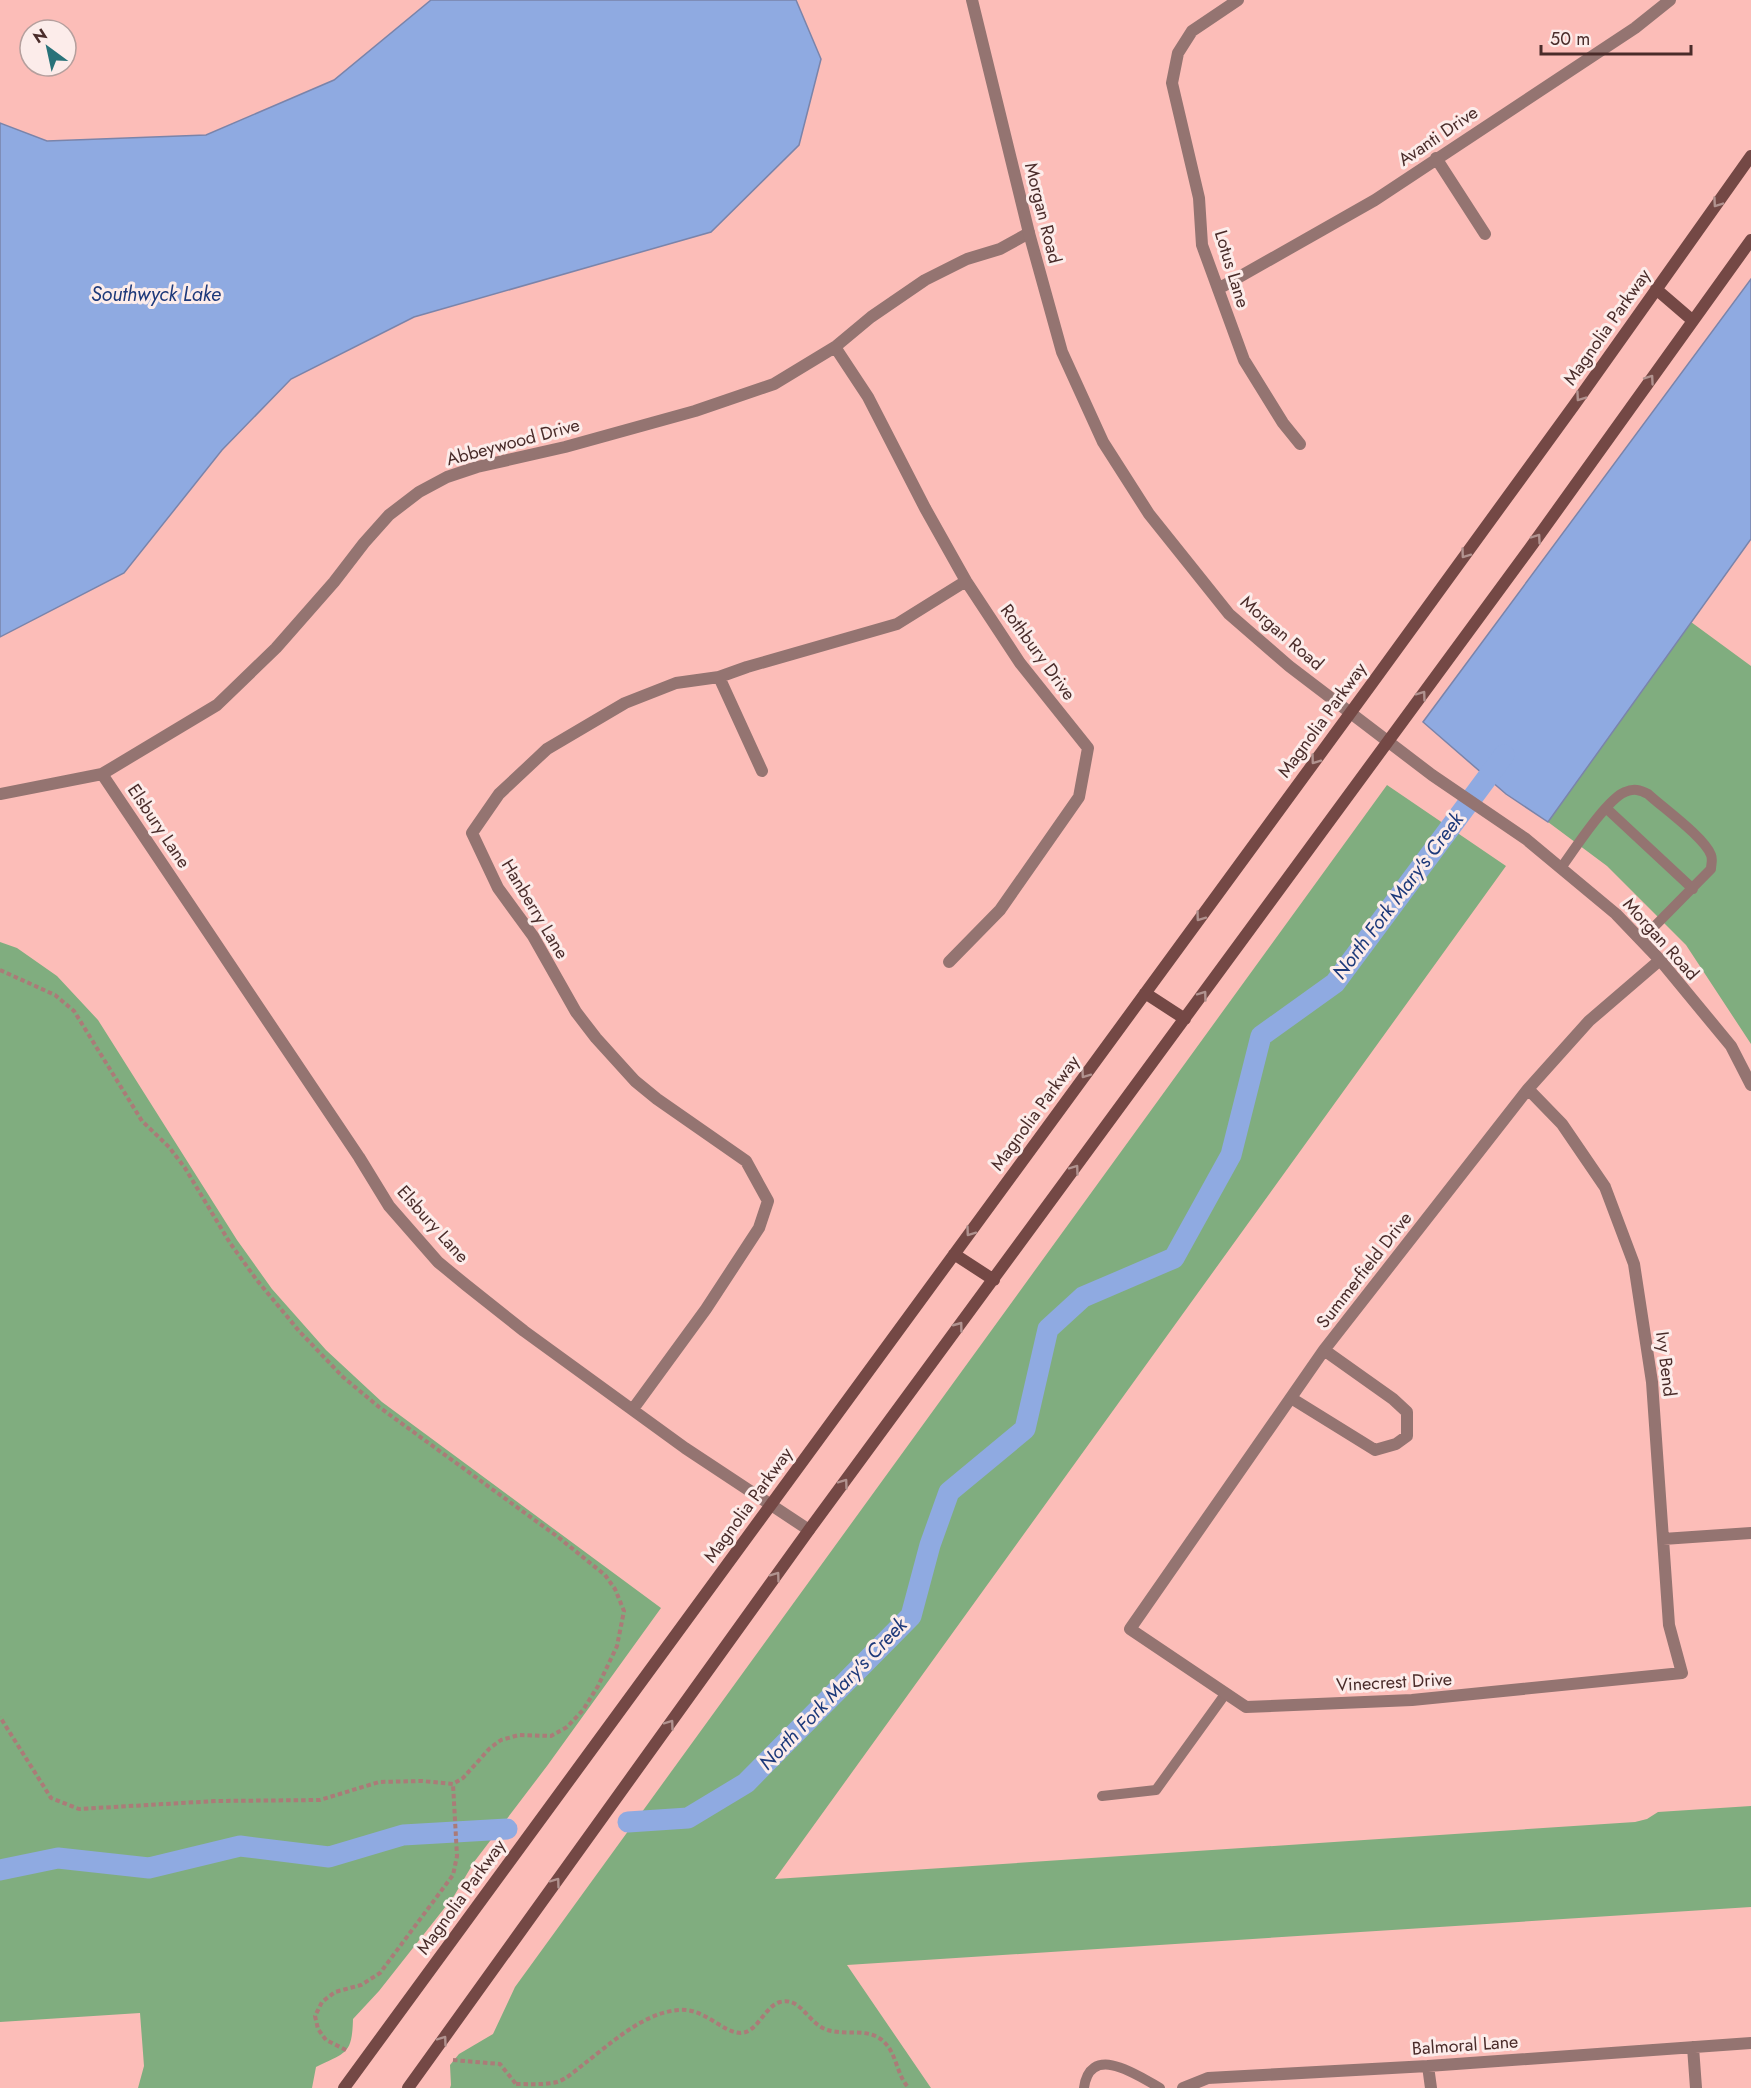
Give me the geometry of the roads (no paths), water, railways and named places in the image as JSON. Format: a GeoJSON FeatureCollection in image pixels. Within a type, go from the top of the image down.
{"type":"FeatureCollection","features":[{"type":"Feature","properties":{"kind":"main road","name":"Magnolia Parkway"},"geometry":{"type":"LineString","coordinates":[[344,2088],[1350,713],[1751,156]]}},
{"type":"Feature","properties":{"kind":"main road"},"geometry":{"type":"LineString","coordinates":[[408,2088],[809,1530],[1530,548],[1751,240]]}},
{"type":"Feature","properties":{"kind":"main road"},"geometry":{"type":"LineString","coordinates":[[1656,289],[1692,320]]}},
{"type":"Feature","properties":{"kind":"main road"},"geometry":{"type":"LineString","coordinates":[[1145,993],[1185,1019]]}},
{"type":"Feature","properties":{"kind":"main road"},"geometry":{"type":"LineString","coordinates":[[954,1254],[994,1280]]}},
{"type":"Feature","properties":{"kind":"street","name":"Morgan Road"},"geometry":{"type":"LineString","coordinates":[[972,0],[1029,233],[1062,352],[1103,442],[1149,514],[1229,614],[1289,666],[1432,775],[1526,839],[1616,914],[1660,960],[1731,1046],[1751,1085]]}},
{"type":"Feature","properties":{"kind":"street","name":"Lotus Lane"},"geometry":{"type":"LineString","coordinates":[[1238,0],[1192,31],[1178,53],[1172,83],[1199,198],[1202,245],[1244,360],[1283,423],[1300,444]]}},
{"type":"Feature","properties":{"kind":"street","name":"Avanti Drive"},"geometry":{"type":"LineString","coordinates":[[1218,289],[1375,200],[1635,28],[1670,0]]}},
{"type":"Feature","properties":{"kind":"street"},"geometry":{"type":"LineString","coordinates":[[1436,158],[1485,234]]}},
{"type":"Feature","properties":{"kind":"street","name":"Abbeywood Drive"},"geometry":{"type":"LineString","coordinates":[[0,794],[102,774],[217,705],[276,648],[389,515],[419,492],[447,477],[477,467],[565,447],[695,411],[774,384],[835,347],[871,317],[925,280],[967,259],[1000,249],[1029,233]]}},
{"type":"Feature","properties":{"kind":"street","name":"Rothbury Drive"},"geometry":{"type":"LineString","coordinates":[[835,347],[867,398],[966,581],[1020,663],[1088,748],[1079,797],[1000,910],[949,962]]}},
{"type":"Feature","properties":{"kind":"street","name":"Hanberry Lane"},"geometry":{"type":"LineString","coordinates":[[633,1409],[706,1310],[759,1228],[768,1201],[746,1161],[635,1081],[597,1038],[571,1003],[532,936],[498,888],[472,833],[499,794],[547,749],[625,703],[676,683],[719,677],[897,624],[966,581]]}},
{"type":"Feature","properties":{"kind":"street"},"geometry":{"type":"LineString","coordinates":[[719,677],[762,771]]}},
{"type":"Feature","properties":{"kind":"street","name":"Elsbury Lane"},"geometry":{"type":"LineString","coordinates":[[102,774],[359,1157],[388,1206],[438,1262],[524,1331],[685,1448],[809,1530]]}},
{"type":"Feature","properties":{"kind":"street","name":"Summerfield Drive"},"geometry":{"type":"LineString","coordinates":[[1130,1629],[1324,1350],[1528,1089],[1589,1021],[1660,960]]}},
{"type":"Feature","properties":{"kind":"street","name":"Ivy Bend"},"geometry":{"type":"LineString","coordinates":[[1528,1089],[1562,1124],[1605,1187],[1634,1264],[1652,1382],[1669,1625],[1682,1673]]}},
{"type":"Feature","properties":{"kind":"street"},"geometry":{"type":"LineString","coordinates":[[1291,1398],[1375,1450],[1396,1444],[1407,1436],[1407,1412],[1393,1399],[1324,1350]]}},
{"type":"Feature","properties":{"kind":"street"},"geometry":{"type":"LineString","coordinates":[[1664,1539],[1751,1533]]}},
{"type":"Feature","properties":{"kind":"street","name":"Vinecrest Drive"},"geometry":{"type":"LineString","coordinates":[[1130,1629],[1246,1707],[1412,1700],[1682,1673]]}},
{"type":"Feature","properties":{"kind":"street","name":"Balmoral Lane"},"geometry":{"type":"LineString","coordinates":[[1183,2088],[1208,2078],[1428,2066],[1751,2043]]}},
{"type":"Feature","properties":{"kind":"street"},"geometry":{"type":"LineString","coordinates":[[1693,2047],[1696,2088]]}},
{"type":"Feature","properties":{"kind":"street"},"geometry":{"type":"LineString","coordinates":[[1428,2066],[1431,2088]]}},
{"type":"Feature","properties":{"kind":"lane"},"geometry":{"type":"LineString","coordinates":[[1561,868],[1606,808],[1624,792],[1640,790],[1648,794],[1696,837],[1706,847],[1712,858],[1711,869],[1693,890],[1641,940]]}},
{"type":"Feature","properties":{"kind":"lane"},"geometry":{"type":"LineString","coordinates":[[1606,808],[1693,890]]}},
{"type":"Feature","properties":{"kind":"lane"},"geometry":{"type":"LineString","coordinates":[[1102,1796],[1156,1790],[1226,1693]]}},
{"type":"Feature","properties":{"kind":"lane"},"geometry":{"type":"LineString","coordinates":[[1084,2088],[1085,2079],[1093,2069],[1106,2063],[1123,2068],[1160,2088]]}},
{"type":"Feature","properties":{"kind":"water","name":"Southwyck Lake"},"geometry":{"type":"Polygon","coordinates":[[[431,0],[796,0],[821,59],[799,145],[711,232],[414,317],[291,379],[222,450],[124,573],[0,637],[0,123],[47,141],[206,135],[334,80],[431,0]]]}},
{"type":"Feature","properties":{"kind":"water"},"geometry":{"type":"Polygon","coordinates":[[[1751,279],[1751,539],[1548,822],[1506,794],[1423,722],[1751,279]]]}},
{"type":"Feature","properties":{"kind":"waterway","name":"North Fork Mary's Creek"},"geometry":{"type":"LineString","coordinates":[[628,1822],[688,1818],[746,1783],[911,1616],[930,1545],[949,1492],[1025,1429],[1048,1329],[1083,1297],[1174,1258],[1231,1155],[1261,1036],[1335,983],[1504,755]]}},
{"type":"Feature","properties":{"kind":"waterway","name":"North Fork Mary's Creek"},"geometry":{"type":"LineString","coordinates":[[0,1870],[58,1858],[149,1868],[240,1846],[329,1857],[403,1835],[507,1829]]}}]}
